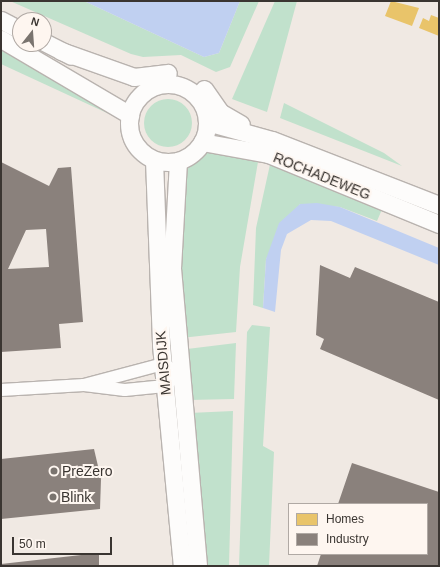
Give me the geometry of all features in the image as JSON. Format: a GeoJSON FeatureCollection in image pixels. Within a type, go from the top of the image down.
{"type":"FeatureCollection","features":[{"type":"Feature","properties":{"kind":"main road"},"geometry":{"type":"LineString","coordinates":[[1,20],[12,26]]}},
{"type":"Feature","properties":{"kind":"main road"},"geometry":{"type":"LineString","coordinates":[[1,39],[130,115]]}},
{"type":"Feature","properties":{"kind":"main road"},"geometry":{"type":"LineString","coordinates":[[52,46],[141,94]]}},
{"type":"Feature","properties":{"kind":"main road"},"geometry":{"type":"LineString","coordinates":[[61,51],[134,77],[167,73],[185,76],[203,88],[226,118],[272,140]]}},
{"type":"Feature","properties":{"kind":"main road"},"geometry":{"type":"LineString","coordinates":[[161,85],[183,87],[200,101],[207,122],[202,142],[196,150],[178,161],[154,160],[134,142],[130,115],[141,94],[161,85]]}},
{"type":"Feature","properties":{"kind":"main road","name":"ROCHADEWEG"},"geometry":{"type":"LineString","coordinates":[[207,122],[272,140],[439,205]]}},
{"type":"Feature","properties":{"kind":"main road","name":"ROCHADEWEG"},"geometry":{"type":"LineString","coordinates":[[202,142],[268,154],[439,224]]}},
{"type":"Feature","properties":{"kind":"main road","name":"MAISDIJK"},"geometry":{"type":"LineString","coordinates":[[154,160],[163,364],[182,566]]}},
{"type":"Feature","properties":{"kind":"main road","name":"MAISDIJK"},"geometry":{"type":"LineString","coordinates":[[178,161],[171,238],[179,373],[198,566]]}},
{"type":"Feature","properties":{"kind":"street"},"geometry":{"type":"LineString","coordinates":[[1,390],[84,386],[125,390],[165,386],[179,373],[163,364],[84,386]]}},
{"type":"Feature","properties":{"kind":"green space"},"geometry":{"type":"Polygon","coordinates":[[[10,1],[84,1],[204,57],[219,53],[240,1],[259,1],[230,67],[216,72],[181,55],[143,57],[131,54],[52,19],[52,12],[35,12],[10,1]]]}},
{"type":"Feature","properties":{"kind":"green space"},"geometry":{"type":"Polygon","coordinates":[[[275,1],[297,1],[267,112],[232,99],[275,1]]]}},
{"type":"Feature","properties":{"kind":"green space"},"geometry":{"type":"Polygon","coordinates":[[[1,45],[120,119],[1,64],[1,45]]]}},
{"type":"Feature","properties":{"kind":"green space"},"geometry":{"type":"Polygon","coordinates":[[[168,99],[177,101],[185,106],[190,114],[192,123],[190,132],[185,140],[177,145],[168,147],[159,145],[151,140],[146,132],[144,123],[146,114],[151,106],[159,101],[168,99]]]}},
{"type":"Feature","properties":{"kind":"green space"},"geometry":{"type":"Polygon","coordinates":[[[284,103],[384,153],[402,166],[280,118],[284,103]]]}},
{"type":"Feature","properties":{"kind":"green space"},"geometry":{"type":"Polygon","coordinates":[[[214,149],[259,156],[240,267],[236,332],[181,338],[182,173],[191,160],[214,149]]]}},
{"type":"Feature","properties":{"kind":"green space"},"geometry":{"type":"Polygon","coordinates":[[[271,160],[383,207],[377,221],[340,207],[300,204],[266,259],[263,308],[253,305],[256,228],[271,160]]]}},
{"type":"Feature","properties":{"kind":"green space"},"geometry":{"type":"Polygon","coordinates":[[[252,325],[270,327],[263,446],[274,452],[269,566],[239,566],[247,332],[252,325]]]}},
{"type":"Feature","properties":{"kind":"green space"},"geometry":{"type":"Polygon","coordinates":[[[236,343],[234,399],[189,400],[187,349],[236,343]]]}},
{"type":"Feature","properties":{"kind":"green space"},"geometry":{"type":"Polygon","coordinates":[[[233,411],[229,566],[202,566],[189,413],[233,411]]]}},
{"type":"Feature","properties":{"kind":"water"},"geometry":{"type":"Polygon","coordinates":[[[84,1],[240,1],[219,53],[204,57],[84,1]]]}},
{"type":"Feature","properties":{"kind":"water"},"geometry":{"type":"Polygon","coordinates":[[[317,203],[340,207],[439,248],[439,265],[331,221],[311,220],[287,234],[281,250],[275,312],[263,308],[266,259],[279,223],[300,204],[317,203]]]}},
{"type":"Feature","properties":{"kind":"building: Homes"},"geometry":{"type":"Polygon","coordinates":[[[391,1],[419,8],[412,26],[385,16],[391,1]]]}},
{"type":"Feature","properties":{"kind":"building: Homes"},"geometry":{"type":"Polygon","coordinates":[[[431,15],[439,18],[439,36],[419,28],[423,18],[429,21],[431,15]]]}},
{"type":"Feature","properties":{"kind":"building: Industry"},"geometry":{"type":"Polygon","coordinates":[[[1,162],[49,186],[58,168],[71,167],[83,322],[59,324],[61,348],[1,352],[1,162]],[[46,229],[26,230],[8,269],[49,267],[46,229]]]}},
{"type":"Feature","properties":{"kind":"building: Industry"},"geometry":{"type":"Polygon","coordinates":[[[320,265],[350,278],[355,267],[439,302],[439,400],[320,349],[324,339],[316,335],[320,265]]]}},
{"type":"Feature","properties":{"kind":"building: Industry"},"geometry":{"type":"Polygon","coordinates":[[[94,449],[101,479],[100,509],[1,519],[1,459],[94,449]]]}},
{"type":"Feature","properties":{"kind":"building: Industry"},"geometry":{"type":"Polygon","coordinates":[[[352,463],[439,492],[439,566],[317,566],[321,555],[428,555],[428,503],[338,503],[352,463]]]}},
{"type":"Feature","properties":{"kind":"building: Industry"},"geometry":{"type":"Polygon","coordinates":[[[99,553],[99,566],[1,566],[1,564],[99,553]]]}},
{"type":"Feature","properties":{"kind":"place","name":"PreZero"},"geometry":{"type":"Point","coordinates":[54,471]}},
{"type":"Feature","properties":{"kind":"place","name":"Blink"},"geometry":{"type":"Point","coordinates":[53,497]}}]}
